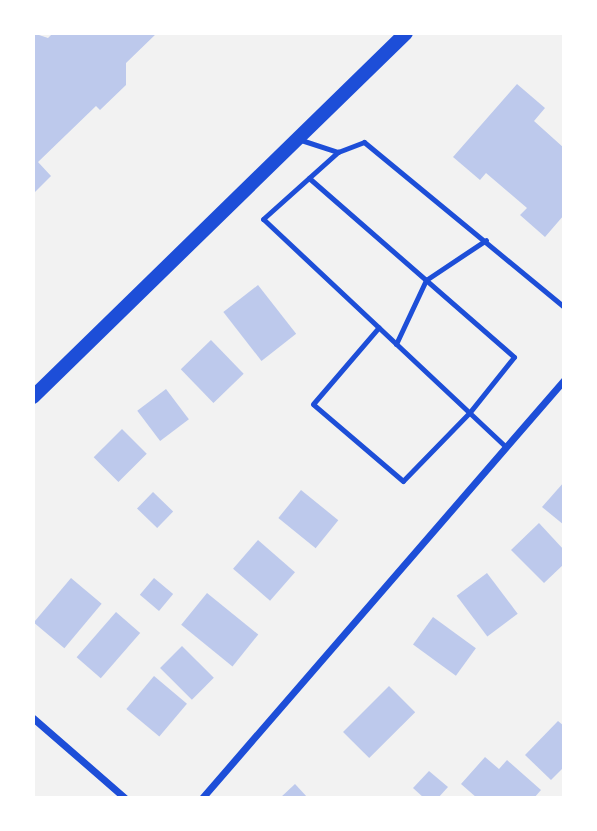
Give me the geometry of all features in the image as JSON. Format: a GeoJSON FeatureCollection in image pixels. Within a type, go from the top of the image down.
{"type":"FeatureCollection","features":[{"type":"Feature","properties":{"kind":"main road"},"geometry":{"type":"LineString","coordinates":[[33,397],[406,33]]}},
{"type":"Feature","properties":{"kind":"street"},"geometry":{"type":"LineString","coordinates":[[202,798],[564,380]]}},
{"type":"Feature","properties":{"kind":"street"},"geometry":{"type":"LineString","coordinates":[[33,718],[125,798]]}},
{"type":"Feature","properties":{"kind":"lane"},"geometry":{"type":"LineString","coordinates":[[299,139],[338,152]]}},
{"type":"Feature","properties":{"kind":"lane"},"geometry":{"type":"LineString","coordinates":[[506,447],[263,219],[338,152],[364,142],[564,307]]}},
{"type":"Feature","properties":{"kind":"lane"},"geometry":{"type":"LineString","coordinates":[[309,178],[514,357],[470,412],[403,481],[313,404],[379,327]]}},
{"type":"Feature","properties":{"kind":"lane"},"geometry":{"type":"LineString","coordinates":[[396,344],[426,280],[486,240]]}},
{"type":"Feature","properties":{"kind":"building"},"geometry":{"type":"Polygon","coordinates":[[[33,33],[48,38],[53,33],[157,33],[126,63],[126,85],[100,110],[96,106],[38,162],[51,176],[33,194],[33,33]]]}},
{"type":"Feature","properties":{"kind":"building"},"geometry":{"type":"Polygon","coordinates":[[[517,84],[545,108],[534,121],[564,148],[564,215],[545,237],[520,215],[527,208],[486,173],[480,180],[453,157],[517,84]]]}},
{"type":"Feature","properties":{"kind":"building"},"geometry":{"type":"Polygon","coordinates":[[[258,285],[296,334],[261,361],[223,312],[258,285]]]}},
{"type":"Feature","properties":{"kind":"building"},"geometry":{"type":"Polygon","coordinates":[[[211,340],[244,374],[213,403],[181,369],[211,340]]]}},
{"type":"Feature","properties":{"kind":"building"},"geometry":{"type":"Polygon","coordinates":[[[166,389],[189,419],[160,441],[137,411],[166,389]]]}},
{"type":"Feature","properties":{"kind":"building"},"geometry":{"type":"Polygon","coordinates":[[[122,429],[147,454],[118,482],[94,457],[122,429]]]}},
{"type":"Feature","properties":{"kind":"building"},"geometry":{"type":"Polygon","coordinates":[[[564,482],[564,525],[542,507],[564,482]]]}},
{"type":"Feature","properties":{"kind":"building"},"geometry":{"type":"Polygon","coordinates":[[[301,490],[338,520],[316,548],[278,518],[301,490]]]}},
{"type":"Feature","properties":{"kind":"building"},"geometry":{"type":"Polygon","coordinates":[[[153,492],[173,511],[157,528],[137,509],[153,492]]]}},
{"type":"Feature","properties":{"kind":"building"},"geometry":{"type":"Polygon","coordinates":[[[539,523],[564,550],[564,564],[544,583],[511,550],[539,523]]]}},
{"type":"Feature","properties":{"kind":"building"},"geometry":{"type":"Polygon","coordinates":[[[258,540],[295,572],[270,601],[233,569],[258,540]]]}},
{"type":"Feature","properties":{"kind":"building"},"geometry":{"type":"Polygon","coordinates":[[[487,573],[518,614],[487,637],[457,596],[487,573]]]}},
{"type":"Feature","properties":{"kind":"building"},"geometry":{"type":"Polygon","coordinates":[[[71,578],[102,604],[64,648],[34,622],[71,578]]]}},
{"type":"Feature","properties":{"kind":"building"},"geometry":{"type":"Polygon","coordinates":[[[154,578],[173,594],[159,611],[140,595],[154,578]]]}},
{"type":"Feature","properties":{"kind":"building"},"geometry":{"type":"Polygon","coordinates":[[[207,593],[258,635],[232,666],[181,625],[207,593]]]}},
{"type":"Feature","properties":{"kind":"building"},"geometry":{"type":"Polygon","coordinates":[[[116,612],[140,633],[101,678],[77,657],[116,612]]]}},
{"type":"Feature","properties":{"kind":"building"},"geometry":{"type":"Polygon","coordinates":[[[433,617],[476,648],[456,676],[413,645],[433,617]]]}},
{"type":"Feature","properties":{"kind":"building"},"geometry":{"type":"Polygon","coordinates":[[[182,646],[214,678],[192,700],[160,668],[182,646]]]}},
{"type":"Feature","properties":{"kind":"building"},"geometry":{"type":"Polygon","coordinates":[[[154,676],[187,704],[159,737],[126,709],[154,676]]]}},
{"type":"Feature","properties":{"kind":"building"},"geometry":{"type":"Polygon","coordinates":[[[389,686],[415,712],[369,758],[343,732],[389,686]]]}},
{"type":"Feature","properties":{"kind":"building"},"geometry":{"type":"Polygon","coordinates":[[[558,721],[564,726],[564,767],[551,780],[525,755],[558,721]]]}},
{"type":"Feature","properties":{"kind":"building"},"geometry":{"type":"Polygon","coordinates":[[[485,757],[499,769],[507,760],[541,790],[534,798],[477,798],[461,784],[485,757]]]}},
{"type":"Feature","properties":{"kind":"building"},"geometry":{"type":"Polygon","coordinates":[[[429,771],[448,787],[438,798],[424,798],[413,788],[429,771]]]}},
{"type":"Feature","properties":{"kind":"building"},"geometry":{"type":"Polygon","coordinates":[[[295,784],[308,798],[280,798],[295,784]]]}}]}
